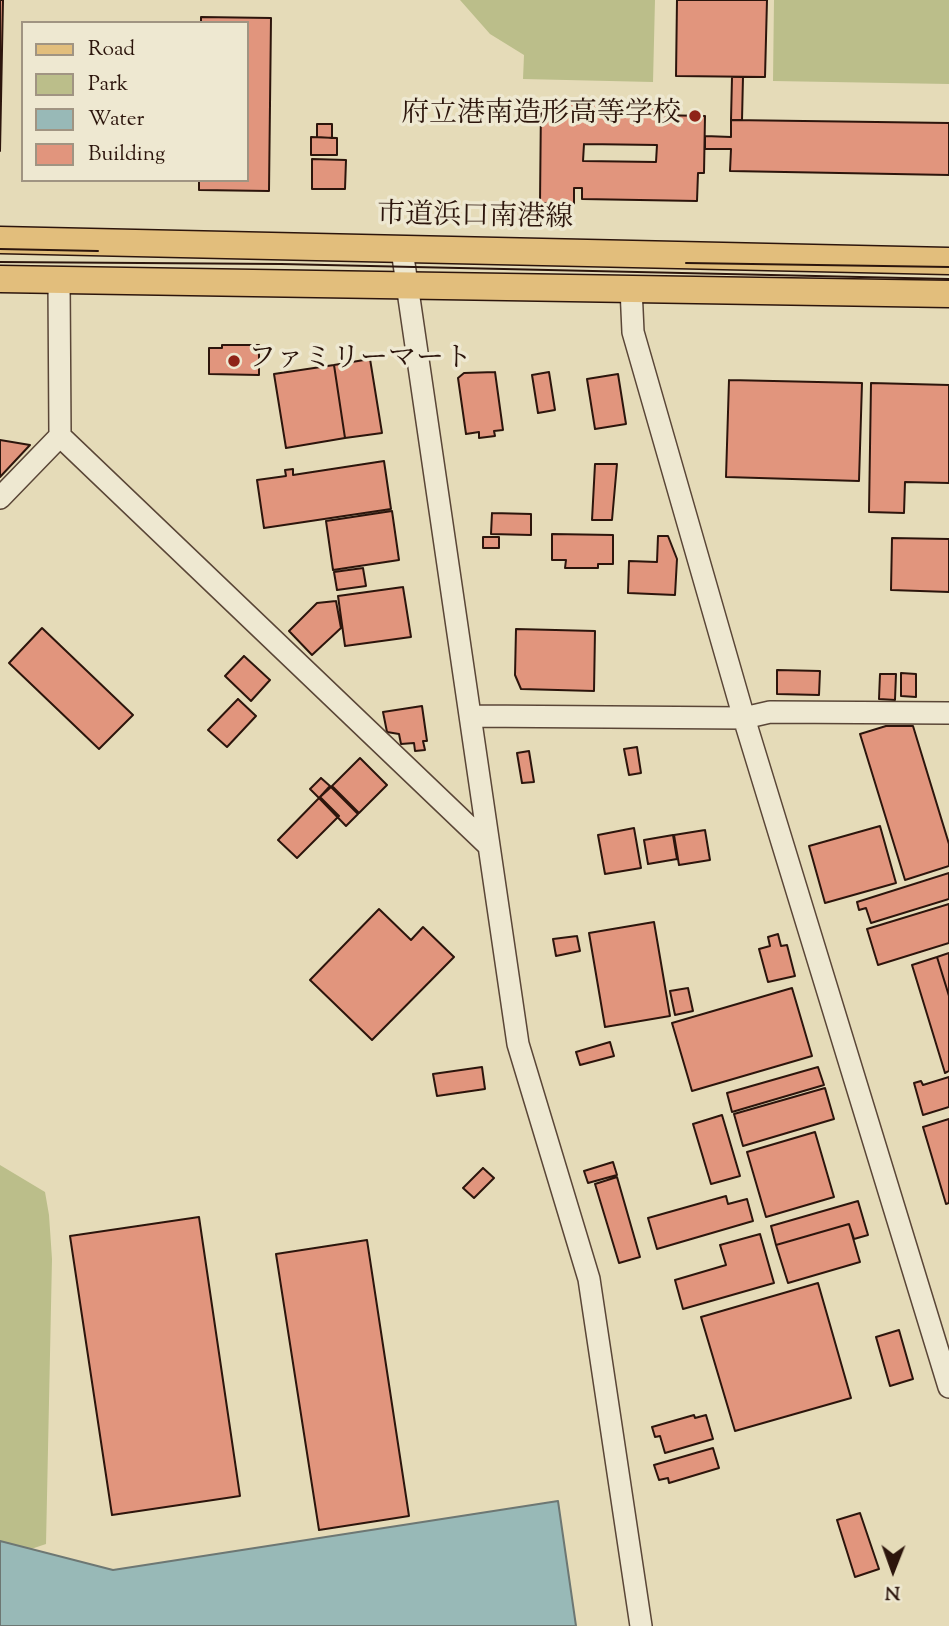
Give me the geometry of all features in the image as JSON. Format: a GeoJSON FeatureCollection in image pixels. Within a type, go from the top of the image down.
{"type":"FeatureCollection","features":[{"type":"Feature","properties":{"kind":"main road","name":"市道浜口南港線"},"geometry":{"type":"LineString","coordinates":[[0,240],[949,261]]}},
{"type":"Feature","properties":{"kind":"main road"},"geometry":{"type":"LineString","coordinates":[[0,279],[949,294]]}},
{"type":"Feature","properties":{"kind":"street"},"geometry":{"type":"LineString","coordinates":[[402,250],[518,1044],[589,1279],[641,1626]]}},
{"type":"Feature","properties":{"kind":"street"},"geometry":{"type":"LineString","coordinates":[[0,498],[60,436],[60,280]]}},
{"type":"Feature","properties":{"kind":"street"},"geometry":{"type":"LineString","coordinates":[[631,288],[633,332],[744,718],[949,1387]]}},
{"type":"Feature","properties":{"kind":"street"},"geometry":{"type":"LineString","coordinates":[[60,436],[489,846]]}},
{"type":"Feature","properties":{"kind":"street"},"geometry":{"type":"LineString","coordinates":[[472,716],[744,718],[770,712],[949,713]]}},
{"type":"Feature","properties":{"kind":"green space"},"geometry":{"type":"Polygon","coordinates":[[[460,0],[655,0],[653,82],[523,79],[524,55],[490,34],[460,0]]]}},
{"type":"Feature","properties":{"kind":"green space"},"geometry":{"type":"Polygon","coordinates":[[[774,0],[949,0],[949,84],[773,81],[774,0]]]}},
{"type":"Feature","properties":{"kind":"green space"},"geometry":{"type":"Polygon","coordinates":[[[0,1165],[45,1192],[49,1215],[52,1259],[46,1544],[31,1549],[0,1541],[0,1165]]]}},
{"type":"Feature","properties":{"kind":"water"},"geometry":{"type":"Polygon","coordinates":[[[558,1501],[576,1626],[0,1626],[0,1541],[113,1570],[558,1501]]]}},
{"type":"Feature","properties":{"kind":"building"},"geometry":{"type":"Polygon","coordinates":[[[0,0],[3,0],[0,151],[0,0]]]}},
{"type":"Feature","properties":{"kind":"building"},"geometry":{"type":"Polygon","coordinates":[[[677,0],[767,0],[765,77],[676,76],[677,0]]]}},
{"type":"Feature","properties":{"kind":"building"},"geometry":{"type":"Polygon","coordinates":[[[201,17],[271,18],[269,191],[199,190],[199,182],[248,182],[248,21],[201,21],[201,17]]]}},
{"type":"Feature","properties":{"kind":"building"},"geometry":{"type":"Polygon","coordinates":[[[732,77],[743,77],[742,120],[731,120],[732,77]]]}},
{"type":"Feature","properties":{"kind":"building"},"geometry":{"type":"Polygon","coordinates":[[[541,102],[616,103],[616,106],[656,107],[656,115],[705,116],[704,173],[698,173],[697,201],[582,199],[582,188],[574,188],[574,204],[540,203],[541,102]],[[584,144],[583,161],[656,162],[657,145],[584,144]]]}},
{"type":"Feature","properties":{"kind":"building"},"geometry":{"type":"Polygon","coordinates":[[[731,120],[949,123],[949,175],[730,171],[731,149],[705,149],[705,136],[731,137],[731,120]]]}},
{"type":"Feature","properties":{"kind":"building"},"geometry":{"type":"Polygon","coordinates":[[[317,124],[332,124],[332,138],[317,137],[317,124]]]}},
{"type":"Feature","properties":{"kind":"building"},"geometry":{"type":"Polygon","coordinates":[[[311,137],[337,138],[337,155],[311,155],[311,137]]]}},
{"type":"Feature","properties":{"kind":"building"},"geometry":{"type":"Polygon","coordinates":[[[312,159],[346,160],[345,189],[312,189],[312,159]]]}},
{"type":"Feature","properties":{"kind":"building","name":"ファミリーマート"},"geometry":{"type":"Polygon","coordinates":[[[222,345],[259,345],[259,375],[209,374],[209,348],[222,348],[222,345]]]}},
{"type":"Feature","properties":{"kind":"building"},"geometry":{"type":"Polygon","coordinates":[[[370,359],[382,433],[345,438],[334,365],[370,359]]]}},
{"type":"Feature","properties":{"kind":"building"},"geometry":{"type":"Polygon","coordinates":[[[334,365],[345,438],[286,448],[274,374],[334,365]]]}},
{"type":"Feature","properties":{"kind":"building"},"geometry":{"type":"Polygon","coordinates":[[[495,372],[503,430],[494,431],[495,436],[479,438],[479,432],[466,434],[458,378],[464,373],[495,372]]]}},
{"type":"Feature","properties":{"kind":"building"},"geometry":{"type":"Polygon","coordinates":[[[549,372],[555,410],[538,413],[532,375],[549,372]]]}},
{"type":"Feature","properties":{"kind":"building"},"geometry":{"type":"Polygon","coordinates":[[[618,374],[626,424],[595,429],[587,379],[618,374]]]}},
{"type":"Feature","properties":{"kind":"building"},"geometry":{"type":"Polygon","coordinates":[[[729,380],[862,383],[859,481],[726,477],[729,380]]]}},
{"type":"Feature","properties":{"kind":"building"},"geometry":{"type":"Polygon","coordinates":[[[871,383],[949,385],[949,483],[905,482],[904,513],[869,512],[871,383]]]}},
{"type":"Feature","properties":{"kind":"building"},"geometry":{"type":"Polygon","coordinates":[[[0,440],[30,445],[0,477],[0,440]]]}},
{"type":"Feature","properties":{"kind":"building"},"geometry":{"type":"Polygon","coordinates":[[[384,461],[391,509],[264,528],[257,480],[286,476],[285,470],[293,469],[293,475],[384,461]]]}},
{"type":"Feature","properties":{"kind":"building"},"geometry":{"type":"Polygon","coordinates":[[[595,464],[617,464],[612,520],[592,520],[595,464]]]}},
{"type":"Feature","properties":{"kind":"building"},"geometry":{"type":"Polygon","coordinates":[[[392,511],[399,560],[333,570],[326,521],[392,511]]]}},
{"type":"Feature","properties":{"kind":"building"},"geometry":{"type":"Polygon","coordinates":[[[492,513],[531,514],[531,535],[491,534],[492,513]]]}},
{"type":"Feature","properties":{"kind":"building"},"geometry":{"type":"Polygon","coordinates":[[[552,534],[613,535],[613,564],[598,564],[598,568],[565,568],[566,560],[552,560],[552,534]]]}},
{"type":"Feature","properties":{"kind":"building"},"geometry":{"type":"Polygon","coordinates":[[[658,536],[668,536],[677,559],[675,595],[628,593],[629,561],[657,562],[658,536]]]}},
{"type":"Feature","properties":{"kind":"building"},"geometry":{"type":"Polygon","coordinates":[[[483,537],[499,537],[499,548],[483,548],[483,537]]]}},
{"type":"Feature","properties":{"kind":"building"},"geometry":{"type":"Polygon","coordinates":[[[892,538],[949,539],[949,592],[891,590],[892,538]]]}},
{"type":"Feature","properties":{"kind":"building"},"geometry":{"type":"Polygon","coordinates":[[[363,568],[366,586],[337,590],[334,572],[363,568]]]}},
{"type":"Feature","properties":{"kind":"building"},"geometry":{"type":"Polygon","coordinates":[[[403,587],[411,637],[345,646],[338,596],[403,587]]]}},
{"type":"Feature","properties":{"kind":"building"},"geometry":{"type":"Polygon","coordinates":[[[336,601],[341,628],[312,655],[289,631],[317,603],[336,601]]]}},
{"type":"Feature","properties":{"kind":"building"},"geometry":{"type":"Polygon","coordinates":[[[42,628],[133,715],[99,749],[9,663],[42,628]]]}},
{"type":"Feature","properties":{"kind":"building"},"geometry":{"type":"Polygon","coordinates":[[[516,629],[595,631],[594,691],[521,689],[515,675],[516,629]]]}},
{"type":"Feature","properties":{"kind":"building"},"geometry":{"type":"Polygon","coordinates":[[[244,656],[270,680],[251,701],[225,676],[244,656]]]}},
{"type":"Feature","properties":{"kind":"building"},"geometry":{"type":"Polygon","coordinates":[[[777,670],[820,671],[819,695],[777,694],[777,670]]]}},
{"type":"Feature","properties":{"kind":"building"},"geometry":{"type":"Polygon","coordinates":[[[901,673],[916,674],[916,697],[901,696],[901,673]]]}},
{"type":"Feature","properties":{"kind":"building"},"geometry":{"type":"Polygon","coordinates":[[[880,674],[896,674],[895,700],[879,699],[880,674]]]}},
{"type":"Feature","properties":{"kind":"building"},"geometry":{"type":"Polygon","coordinates":[[[238,699],[256,716],[227,747],[208,730],[238,699]]]}},
{"type":"Feature","properties":{"kind":"building"},"geometry":{"type":"Polygon","coordinates":[[[422,706],[427,741],[423,741],[425,750],[415,751],[414,743],[401,744],[399,734],[387,732],[383,712],[422,706]]]}},
{"type":"Feature","properties":{"kind":"building"},"geometry":{"type":"Polygon","coordinates":[[[886,726],[913,726],[949,844],[949,866],[905,880],[860,734],[886,726]]]}},
{"type":"Feature","properties":{"kind":"building"},"geometry":{"type":"Polygon","coordinates":[[[637,747],[641,773],[629,775],[624,749],[637,747]]]}},
{"type":"Feature","properties":{"kind":"building"},"geometry":{"type":"Polygon","coordinates":[[[529,751],[534,782],[522,783],[517,753],[529,751]]]}},
{"type":"Feature","properties":{"kind":"building"},"geometry":{"type":"Polygon","coordinates":[[[360,758],[387,785],[359,813],[332,786],[360,758]]]}},
{"type":"Feature","properties":{"kind":"building"},"geometry":{"type":"Polygon","coordinates":[[[321,778],[330,786],[319,798],[310,789],[321,778]]]}},
{"type":"Feature","properties":{"kind":"building"},"geometry":{"type":"Polygon","coordinates":[[[331,787],[358,814],[346,826],[319,798],[331,787]]]}},
{"type":"Feature","properties":{"kind":"building"},"geometry":{"type":"Polygon","coordinates":[[[320,797],[339,816],[297,858],[278,840],[320,797]]]}},
{"type":"Feature","properties":{"kind":"building"},"geometry":{"type":"Polygon","coordinates":[[[880,826],[896,883],[825,903],[809,846],[880,826]]]}},
{"type":"Feature","properties":{"kind":"building"},"geometry":{"type":"Polygon","coordinates":[[[634,828],[641,868],[605,874],[598,835],[634,828]]]}},
{"type":"Feature","properties":{"kind":"building"},"geometry":{"type":"Polygon","coordinates":[[[705,830],[710,860],[679,865],[674,835],[705,830]]]}},
{"type":"Feature","properties":{"kind":"building"},"geometry":{"type":"Polygon","coordinates":[[[673,835],[677,859],[648,864],[644,840],[673,835]]]}},
{"type":"Feature","properties":{"kind":"building"},"geometry":{"type":"Polygon","coordinates":[[[949,873],[949,899],[871,923],[866,908],[859,910],[857,902],[949,873]]]}},
{"type":"Feature","properties":{"kind":"building"},"geometry":{"type":"Polygon","coordinates":[[[949,904],[949,943],[878,965],[867,929],[949,904]]]}},
{"type":"Feature","properties":{"kind":"building"},"geometry":{"type":"Polygon","coordinates":[[[379,909],[411,940],[423,927],[454,957],[372,1040],[310,980],[379,909]]]}},
{"type":"Feature","properties":{"kind":"building"},"geometry":{"type":"Polygon","coordinates":[[[654,922],[670,1016],[605,1027],[589,933],[654,922]]]}},
{"type":"Feature","properties":{"kind":"building"},"geometry":{"type":"Polygon","coordinates":[[[778,934],[781,946],[787,945],[795,976],[768,982],[759,949],[770,946],[768,937],[778,934]]]}},
{"type":"Feature","properties":{"kind":"building"},"geometry":{"type":"Polygon","coordinates":[[[577,936],[580,951],[556,956],[553,939],[577,936]]]}},
{"type":"Feature","properties":{"kind":"building"},"geometry":{"type":"Polygon","coordinates":[[[949,953],[949,996],[937,957],[949,953]]]}},
{"type":"Feature","properties":{"kind":"building"},"geometry":{"type":"Polygon","coordinates":[[[937,957],[949,996],[949,1071],[945,1073],[912,965],[937,957]]]}},
{"type":"Feature","properties":{"kind":"building"},"geometry":{"type":"Polygon","coordinates":[[[688,988],[693,1011],[675,1015],[670,991],[688,988]]]}},
{"type":"Feature","properties":{"kind":"building"},"geometry":{"type":"Polygon","coordinates":[[[792,988],[812,1056],[692,1091],[672,1023],[792,988]]]}},
{"type":"Feature","properties":{"kind":"building"},"geometry":{"type":"Polygon","coordinates":[[[610,1042],[614,1056],[580,1065],[576,1052],[610,1042]]]}},
{"type":"Feature","properties":{"kind":"building"},"geometry":{"type":"Polygon","coordinates":[[[482,1067],[485,1089],[437,1096],[433,1074],[482,1067]]]}},
{"type":"Feature","properties":{"kind":"building"},"geometry":{"type":"Polygon","coordinates":[[[818,1067],[824,1085],[732,1112],[727,1093],[818,1067]]]}},
{"type":"Feature","properties":{"kind":"building"},"geometry":{"type":"Polygon","coordinates":[[[949,1077],[949,1107],[923,1115],[914,1083],[921,1081],[923,1085],[949,1077]]]}},
{"type":"Feature","properties":{"kind":"building"},"geometry":{"type":"Polygon","coordinates":[[[825,1088],[834,1119],[743,1146],[734,1114],[825,1088]]]}},
{"type":"Feature","properties":{"kind":"building"},"geometry":{"type":"Polygon","coordinates":[[[722,1115],[740,1176],[711,1184],[693,1124],[722,1115]]]}},
{"type":"Feature","properties":{"kind":"building"},"geometry":{"type":"Polygon","coordinates":[[[949,1119],[949,1203],[946,1204],[923,1127],[949,1119]]]}},
{"type":"Feature","properties":{"kind":"building"},"geometry":{"type":"Polygon","coordinates":[[[815,1132],[834,1197],[766,1217],[747,1152],[815,1132]]]}},
{"type":"Feature","properties":{"kind":"building"},"geometry":{"type":"Polygon","coordinates":[[[613,1162],[617,1175],[588,1183],[584,1171],[613,1162]]]}},
{"type":"Feature","properties":{"kind":"building"},"geometry":{"type":"Polygon","coordinates":[[[483,1168],[494,1178],[474,1198],[463,1188],[483,1168]]]}},
{"type":"Feature","properties":{"kind":"building"},"geometry":{"type":"Polygon","coordinates":[[[617,1177],[640,1257],[619,1263],[595,1184],[617,1177]]]}},
{"type":"Feature","properties":{"kind":"building"},"geometry":{"type":"Polygon","coordinates":[[[726,1196],[728,1204],[747,1199],[753,1221],[657,1249],[648,1218],[726,1196]]]}},
{"type":"Feature","properties":{"kind":"building"},"geometry":{"type":"Polygon","coordinates":[[[858,1201],[868,1235],[854,1239],[849,1224],[776,1245],[771,1226],[858,1201]]]}},
{"type":"Feature","properties":{"kind":"building"},"geometry":{"type":"Polygon","coordinates":[[[199,1217],[240,1496],[112,1515],[70,1236],[199,1217]]]}},
{"type":"Feature","properties":{"kind":"building"},"geometry":{"type":"Polygon","coordinates":[[[849,1224],[860,1262],[788,1283],[776,1245],[849,1224]]]}},
{"type":"Feature","properties":{"kind":"building"},"geometry":{"type":"Polygon","coordinates":[[[760,1234],[774,1283],[683,1309],[675,1280],[726,1265],[720,1245],[760,1234]]]}},
{"type":"Feature","properties":{"kind":"building"},"geometry":{"type":"Polygon","coordinates":[[[367,1240],[409,1516],[319,1530],[276,1254],[367,1240]]]}},
{"type":"Feature","properties":{"kind":"building"},"geometry":{"type":"Polygon","coordinates":[[[818,1283],[851,1398],[735,1431],[701,1317],[818,1283]]]}},
{"type":"Feature","properties":{"kind":"building"},"geometry":{"type":"Polygon","coordinates":[[[899,1330],[913,1379],[890,1386],[876,1337],[899,1330]]]}},
{"type":"Feature","properties":{"kind":"building"},"geometry":{"type":"Polygon","coordinates":[[[694,1415],[695,1418],[706,1415],[713,1439],[665,1453],[660,1436],[655,1437],[652,1427],[694,1415]]]}},
{"type":"Feature","properties":{"kind":"building"},"geometry":{"type":"Polygon","coordinates":[[[713,1448],[719,1468],[669,1483],[668,1478],[659,1480],[654,1465],[713,1448]]]}},
{"type":"Feature","properties":{"kind":"building"},"geometry":{"type":"Polygon","coordinates":[[[860,1513],[879,1569],[855,1577],[837,1520],[860,1513]]]}},
{"type":"Feature","properties":{"kind":"tram line"},"geometry":{"type":"LineString","coordinates":[[0,249],[98,251]]}},
{"type":"Feature","properties":{"kind":"tram line"},"geometry":{"type":"LineString","coordinates":[[0,262],[281,264],[949,279]]}},
{"type":"Feature","properties":{"kind":"tram line"},"geometry":{"type":"LineString","coordinates":[[686,263],[949,267]]}},
{"type":"Feature","properties":{"kind":"place","name":"府立港南造形高等学校"},"geometry":{"type":"Point","coordinates":[695,116]}},
{"type":"Feature","properties":{"kind":"place","name":"ファミリーマート"},"geometry":{"type":"Point","coordinates":[234,361]}}]}
